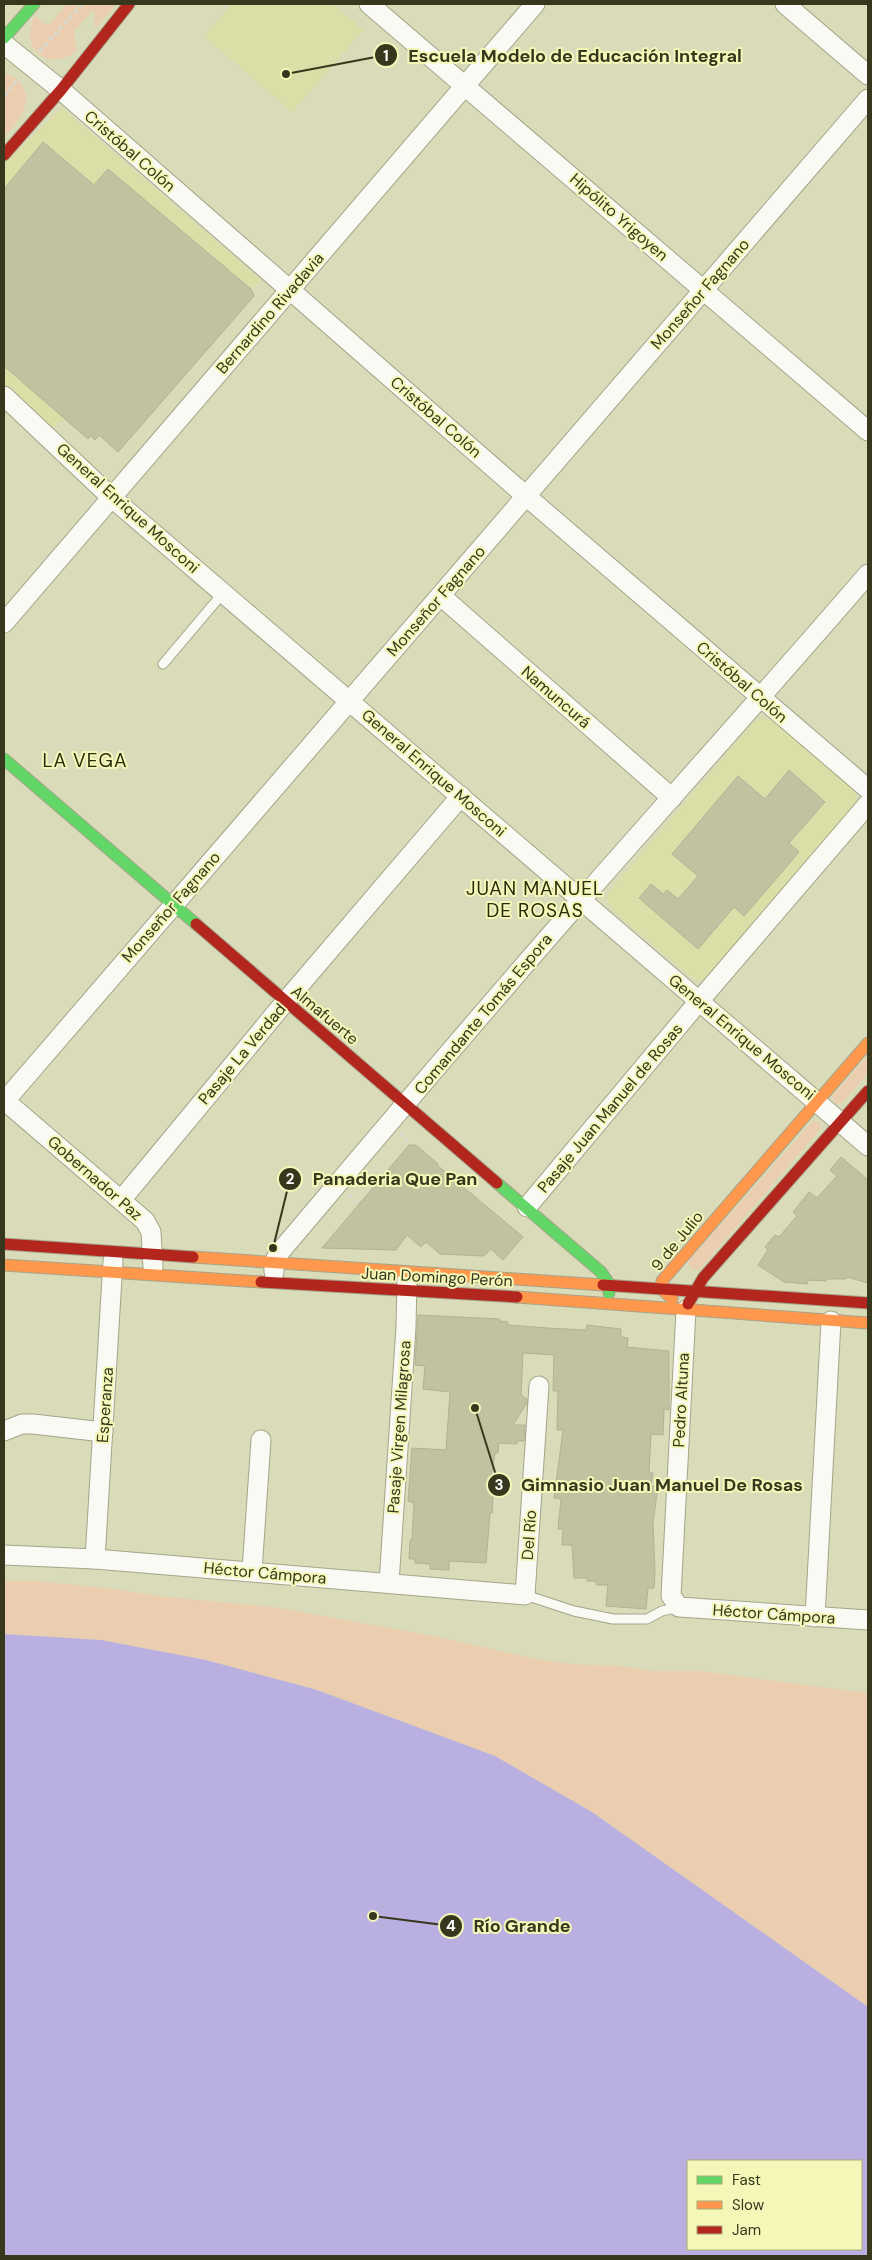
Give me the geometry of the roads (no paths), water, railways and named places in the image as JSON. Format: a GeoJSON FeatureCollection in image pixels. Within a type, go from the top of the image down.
{"type":"FeatureCollection","features":[{"type":"Feature","properties":{"kind":"main road"},"geometry":{"type":"LineString","coordinates":[[4,38],[34,4]]}},
{"type":"Feature","properties":{"kind":"main road"},"geometry":{"type":"LineString","coordinates":[[4,155],[61,90],[129,4]]}},
{"type":"Feature","properties":{"kind":"main road","name":"Almafuerte"},"geometry":{"type":"LineString","coordinates":[[4,759],[174,904],[285,1002],[527,1207],[601,1272],[610,1285]]}},
{"type":"Feature","properties":{"kind":"main road","name":"9 de Julio"},"geometry":{"type":"LineString","coordinates":[[686,1310],[661,1288],[662,1281],[868,1043]]}},
{"type":"Feature","properties":{"kind":"main road"},"geometry":{"type":"LineString","coordinates":[[686,1310],[703,1278],[868,1091]]}},
{"type":"Feature","properties":{"kind":"main road","name":"Juan Domingo Perón"},"geometry":{"type":"LineString","coordinates":[[4,1244],[407,1270],[868,1303]]}},
{"type":"Feature","properties":{"kind":"main road","name":"Juan Domingo Perón"},"geometry":{"type":"LineString","coordinates":[[4,1265],[406,1292],[609,1303],[868,1323]]}},
{"type":"Feature","properties":{"kind":"main road"},"geometry":{"type":"LineString","coordinates":[[609,1303],[610,1285]]}},
{"type":"Feature","properties":{"kind":"street","name":"Hipólito Yrigoyen"},"geometry":{"type":"LineString","coordinates":[[369,4],[868,431]]}},
{"type":"Feature","properties":{"kind":"street","name":"Bernardino Rivadavia"},"geometry":{"type":"LineString","coordinates":[[4,623],[535,4]]}},
{"type":"Feature","properties":{"kind":"street"},"geometry":{"type":"LineString","coordinates":[[785,4],[868,75]]}},
{"type":"Feature","properties":{"kind":"street","name":"Cristóbal Colón"},"geometry":{"type":"LineString","coordinates":[[4,44],[61,90],[526,496],[868,789]]}},
{"type":"Feature","properties":{"kind":"street","name":"Monseñor Fagnano"},"geometry":{"type":"LineString","coordinates":[[4,1101],[868,99]]}},
{"type":"Feature","properties":{"kind":"street","name":"General Enrique Mosconi"},"geometry":{"type":"LineString","coordinates":[[4,396],[111,497],[868,1146]]}},
{"type":"Feature","properties":{"kind":"street","name":"Comandante Tomás Espora"},"geometry":{"type":"LineString","coordinates":[[274,1262],[279,1253],[580,900],[761,698],[868,574]]}},
{"type":"Feature","properties":{"kind":"street","name":"Namuncurá"},"geometry":{"type":"LineString","coordinates":[[441,596],[672,798]]}},
{"type":"Feature","properties":{"kind":"street","name":"Pasaje La Verdad"},"geometry":{"type":"LineString","coordinates":[[122,1200],[285,1002],[461,796]]}},
{"type":"Feature","properties":{"kind":"street","name":"Pasaje Juan Manuel de Rosas"},"geometry":{"type":"LineString","coordinates":[[527,1207],[700,1000],[868,804]]}},
{"type":"Feature","properties":{"kind":"street","name":"Gobernador Paz"},"geometry":{"type":"LineString","coordinates":[[4,1101],[145,1221],[151,1232],[153,1275]]}},
{"type":"Feature","properties":{"kind":"street","name":"Esperanza"},"geometry":{"type":"LineString","coordinates":[[95,1559],[113,1251]]}},
{"type":"Feature","properties":{"kind":"street"},"geometry":{"type":"LineString","coordinates":[[274,1262],[274,1283]]}},
{"type":"Feature","properties":{"kind":"street","name":"Pasaje Virgen Milagrosa"},"geometry":{"type":"LineString","coordinates":[[389,1584],[407,1270]]}},
{"type":"Feature","properties":{"kind":"street","name":"Pedro Altuna"},"geometry":{"type":"LineString","coordinates":[[679,1607],[671,1596],[686,1310]]}},
{"type":"Feature","properties":{"kind":"street"},"geometry":{"type":"LineString","coordinates":[[815,1616],[831,1321]]}},
{"type":"Feature","properties":{"kind":"street","name":"Del Río"},"geometry":{"type":"LineString","coordinates":[[525,1595],[538,1386]]}},
{"type":"Feature","properties":{"kind":"street"},"geometry":{"type":"LineString","coordinates":[[4,1431],[22,1424],[33,1424],[103,1432]]}},
{"type":"Feature","properties":{"kind":"street"},"geometry":{"type":"LineString","coordinates":[[252,1571],[261,1440]]}},
{"type":"Feature","properties":{"kind":"street","name":"Héctor Cámpora"},"geometry":{"type":"LineString","coordinates":[[4,1555],[95,1559],[252,1571],[525,1595]]}},
{"type":"Feature","properties":{"kind":"street","name":"Héctor Cámpora"},"geometry":{"type":"LineString","coordinates":[[679,1607],[868,1620]]}},
{"type":"Feature","properties":{"kind":"lane"},"geometry":{"type":"LineString","coordinates":[[163,664],[223,593]]}},
{"type":"Feature","properties":{"kind":"lane"},"geometry":{"type":"LineString","coordinates":[[525,1595],[574,1611],[613,1619],[648,1619],[662,1611],[679,1607]]}},
{"type":"Feature","properties":{"kind":"place","name":"Escuela Modelo de Educación Integral"},"geometry":{"type":"Point","coordinates":[286,74]}},
{"type":"Feature","properties":{"kind":"place","name":"Panaderia Que Pan"},"geometry":{"type":"Point","coordinates":[273,1248]}},
{"type":"Feature","properties":{"kind":"place","name":"Gimnasio Juan Manuel De Rosas"},"geometry":{"type":"Point","coordinates":[475,1408]}},
{"type":"Feature","properties":{"kind":"place","name":"Río Grande"},"geometry":{"type":"Point","coordinates":[373,1916]}},
{"type":"Feature","properties":{"kind":"district","name":"LA VEGA"},"geometry":{"type":"Point","coordinates":[85,760]}},
{"type":"Feature","properties":{"kind":"district","name":"JUAN MANUEL DE ROSAS"},"geometry":{"type":"Point","coordinates":[535,899]}}]}
